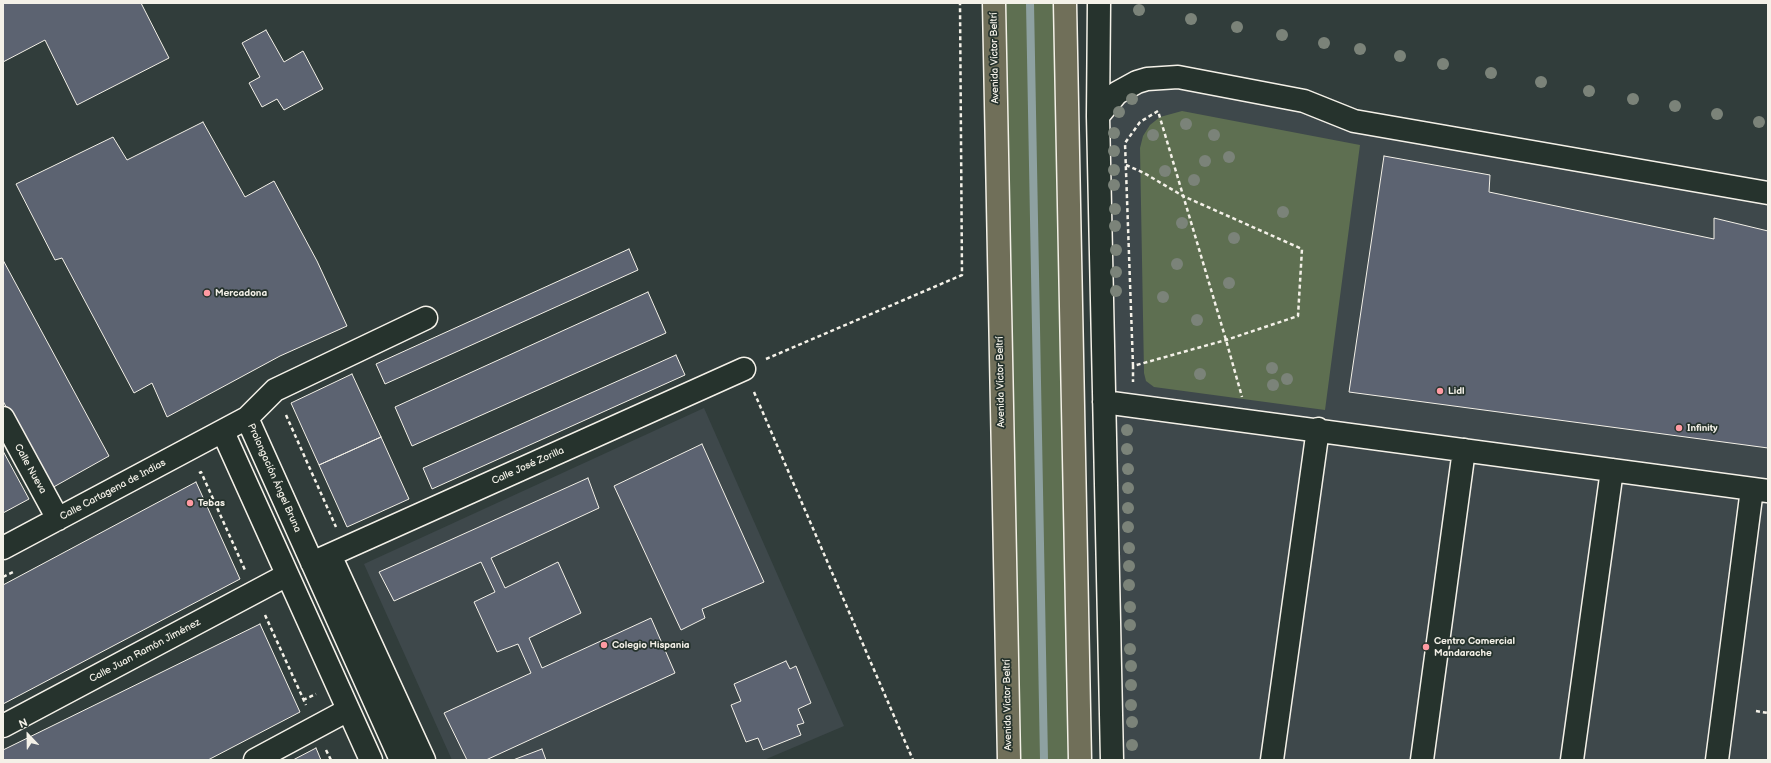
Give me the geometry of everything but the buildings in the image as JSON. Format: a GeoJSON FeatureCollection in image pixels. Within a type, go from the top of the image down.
{"type":"FeatureCollection","features":[{"type":"Feature","properties":{"kind":"main road","name":"Avenida Víctor Beltrí"},"geometry":{"type":"LineString","coordinates":[[994,3],[1009,760]]}},
{"type":"Feature","properties":{"kind":"main road"},"geometry":{"type":"LineString","coordinates":[[1065,3],[1080,760]]}},
{"type":"Feature","properties":{"kind":"street"},"geometry":{"type":"LineString","coordinates":[[1099,3],[1098,116],[1112,760]]}},
{"type":"Feature","properties":{"kind":"street"},"geometry":{"type":"LineString","coordinates":[[1098,116],[1111,99],[1125,87],[1147,79],[1178,77],[1304,101],[1354,121],[1768,193]]}},
{"type":"Feature","properties":{"kind":"street"},"geometry":{"type":"LineString","coordinates":[[247,418],[274,390],[426,318]]}},
{"type":"Feature","properties":{"kind":"street","name":"Calle José Zorilla"},"geometry":{"type":"LineString","coordinates":[[321,559],[744,369]]}},
{"type":"Feature","properties":{"kind":"street"},"geometry":{"type":"LineString","coordinates":[[1104,402],[1318,429],[1760,490],[1716,760]]}},
{"type":"Feature","properties":{"kind":"street","name":"Calle Nueva"},"geometry":{"type":"LineString","coordinates":[[3,418],[58,519]]}},
{"type":"Feature","properties":{"kind":"street","name":"Prolongación Ángel Bruna"},"geometry":{"type":"LineString","coordinates":[[223,432],[247,418],[424,760]]}},
{"type":"Feature","properties":{"kind":"street"},"geometry":{"type":"LineString","coordinates":[[1272,760],[1318,429]]}},
{"type":"Feature","properties":{"kind":"street"},"geometry":{"type":"LineString","coordinates":[[223,432],[371,760]]}},
{"type":"Feature","properties":{"kind":"street","name":"Calle Cartagena de Indias"},"geometry":{"type":"LineString","coordinates":[[3,548],[223,432]]}},
{"type":"Feature","properties":{"kind":"street"},"geometry":{"type":"LineString","coordinates":[[1422,760],[1464,450]]}},
{"type":"Feature","properties":{"kind":"street"},"geometry":{"type":"LineString","coordinates":[[1572,760],[1612,470]]}},
{"type":"Feature","properties":{"kind":"street","name":"Prolongación Ángel Bruna"},"geometry":{"type":"LineString","coordinates":[[321,559],[401,760]]}},
{"type":"Feature","properties":{"kind":"street","name":"Calle Juan Ramón Jiménez"},"geometry":{"type":"LineString","coordinates":[[3,726],[287,575]]}},
{"type":"Feature","properties":{"kind":"street"},"geometry":{"type":"LineString","coordinates":[[256,760],[348,710]]}},
{"type":"Feature","properties":{"kind":"path"},"geometry":{"type":"LineString","coordinates":[[913,760],[744,369],[962,275],[960,3]]}},
{"type":"Feature","properties":{"kind":"path"},"geometry":{"type":"LineString","coordinates":[[1133,386],[1134,366],[1125,142],[1140,122],[1158,111],[1243,401]]}},
{"type":"Feature","properties":{"kind":"path"},"geometry":{"type":"LineString","coordinates":[[1126,165],[1144,173],[1183,196],[1302,249],[1298,316],[1226,340],[1134,366]]}},
{"type":"Feature","properties":{"kind":"path"},"geometry":{"type":"LineString","coordinates":[[1756,711],[1768,713]]}},
{"type":"Feature","properties":{"kind":"shaded area","name":"Centro Comercial Mandarache"},"geometry":{"type":"Polygon","coordinates":[[[1147,79],[1768,193],[1768,760],[1112,760],[1098,116],[1147,79]]]}},
{"type":"Feature","properties":{"kind":"shaded area","name":"Colegio Hispania"},"geometry":{"type":"Polygon","coordinates":[[[704,408],[844,726],[764,760],[452,760],[364,564],[704,408]]]}},
{"type":"Feature","properties":{"kind":"green space"},"geometry":{"type":"Polygon","coordinates":[[[994,3],[1065,3],[1080,760],[1009,760],[994,3]]]}},
{"type":"Feature","properties":{"kind":"green space"},"geometry":{"type":"Polygon","coordinates":[[[1182,111],[1360,145],[1325,410],[1154,387],[1146,381],[1144,373],[1140,148],[1143,136],[1150,125],[1160,117],[1182,111]]]}},
{"type":"Feature","properties":{"kind":"waterway"},"geometry":{"type":"LineString","coordinates":[[1030,3],[1044,760]]}},
{"type":"Feature","properties":{"kind":"place","name":"Mercadona"},"geometry":{"type":"Point","coordinates":[207,293]}},
{"type":"Feature","properties":{"kind":"place","name":"Lidl"},"geometry":{"type":"Point","coordinates":[1440,391]}},
{"type":"Feature","properties":{"kind":"place","name":"Infinity"},"geometry":{"type":"Point","coordinates":[1679,428]}},
{"type":"Feature","properties":{"kind":"place","name":"Tebas"},"geometry":{"type":"Point","coordinates":[190,503]}},
{"type":"Feature","properties":{"kind":"place","name":"Colegio Hispania"},"geometry":{"type":"Point","coordinates":[604,645]}},
{"type":"Feature","properties":{"kind":"place","name":"Centro Comercial Mandarache"},"geometry":{"type":"Point","coordinates":[1426,647]}}]}
